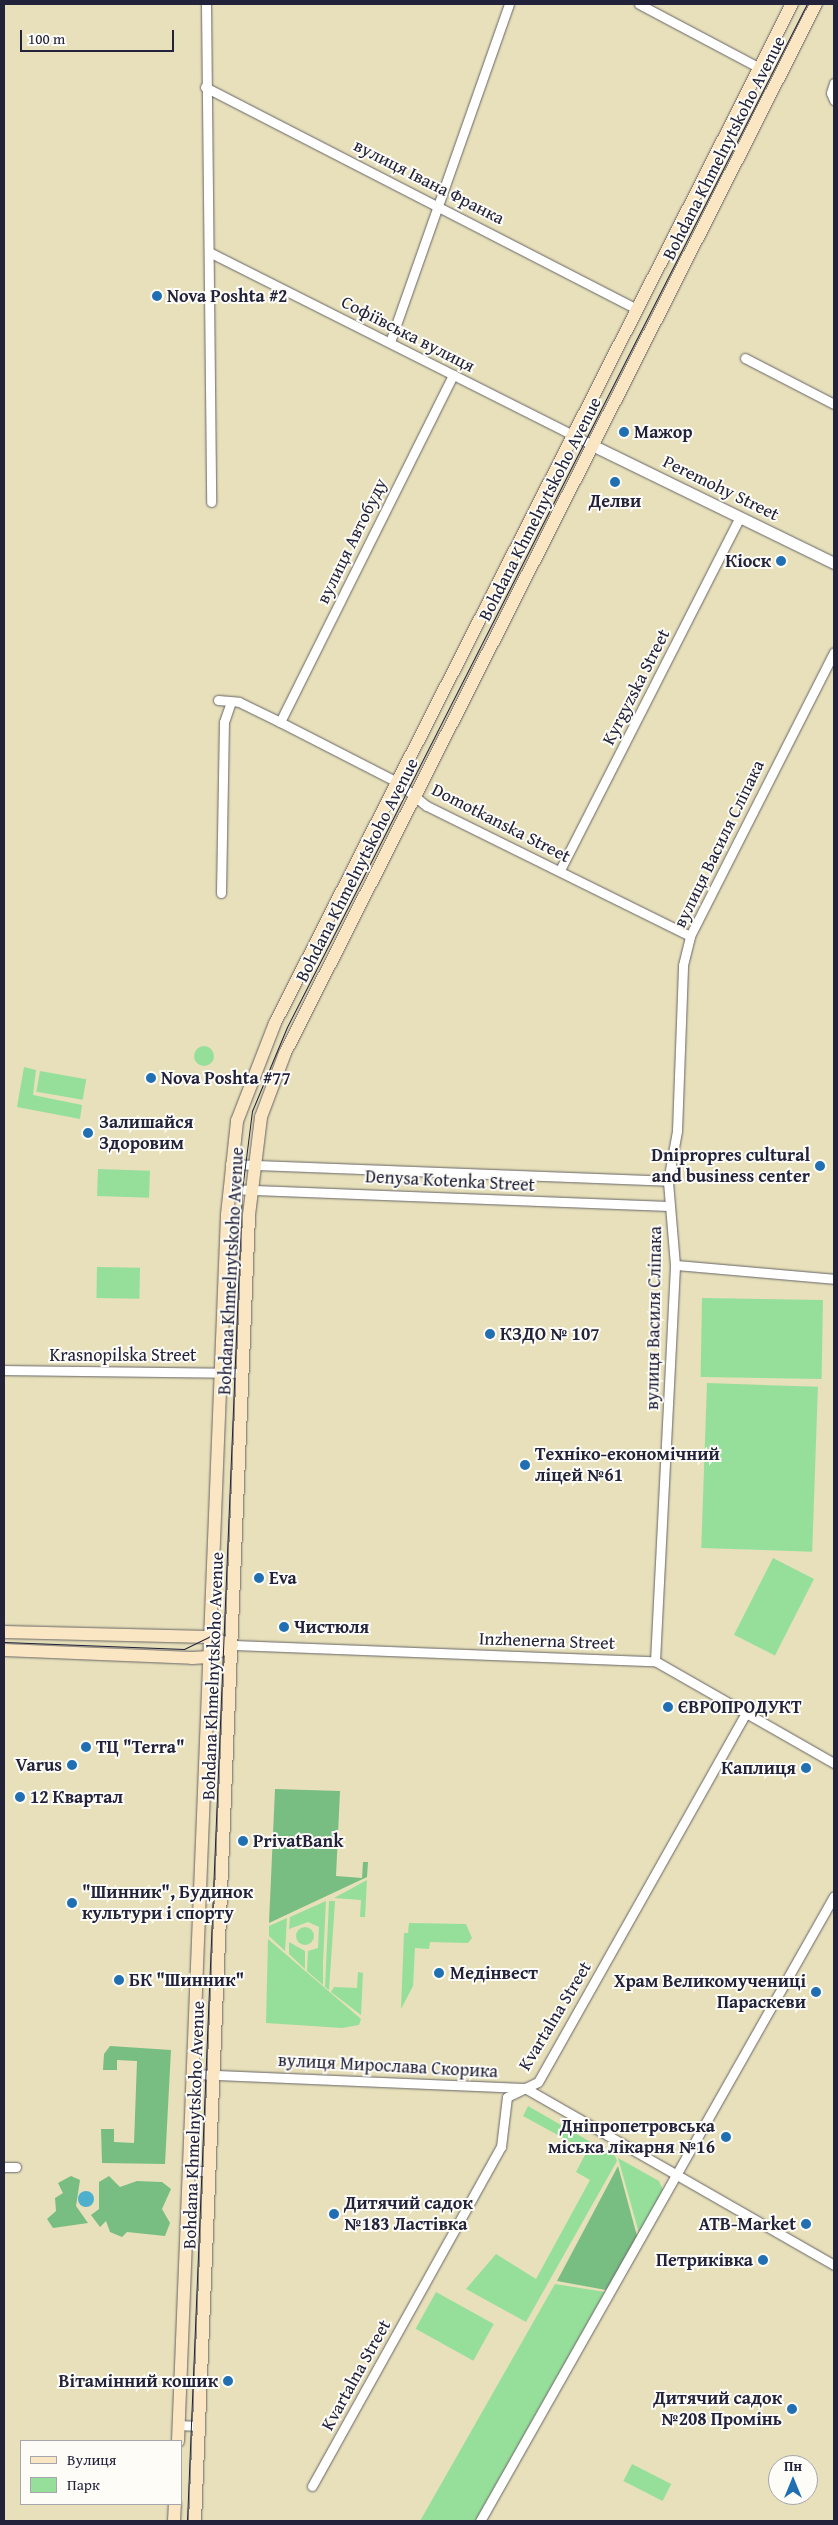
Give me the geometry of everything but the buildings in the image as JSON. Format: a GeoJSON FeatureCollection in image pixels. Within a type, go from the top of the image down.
{"type":"FeatureCollection","features":[{"type":"Feature","properties":{"kind":"main road","name":"Bohdana Khmelnytskoho Avenue"},"geometry":{"type":"LineString","coordinates":[[178,2440],[228,1189],[238,1115],[254,1067],[792,4]]}},
{"type":"Feature","properties":{"kind":"main road","name":"Bohdana Khmelnytskoho Avenue"},"geometry":{"type":"LineString","coordinates":[[195,2521],[252,1165],[275,1074],[816,4]]}},
{"type":"Feature","properties":{"kind":"main road"},"geometry":{"type":"LineString","coordinates":[[4,1632],[210,1637],[232,1645]]}},
{"type":"Feature","properties":{"kind":"main road"},"geometry":{"type":"LineString","coordinates":[[72,1653],[73,1634]]}},
{"type":"Feature","properties":{"kind":"main road"},"geometry":{"type":"LineString","coordinates":[[4,1650],[209,1657],[232,1645]]}},
{"type":"Feature","properties":{"kind":"main road"},"geometry":{"type":"LineString","coordinates":[[202,1826],[224,1826]]}},
{"type":"Feature","properties":{"kind":"main road"},"geometry":{"type":"LineString","coordinates":[[174,2521],[175,2505]]}},
{"type":"Feature","properties":{"kind":"street"},"geometry":{"type":"LineString","coordinates":[[206,4],[211,502]]}},
{"type":"Feature","properties":{"kind":"street"},"geometry":{"type":"LineString","coordinates":[[390,342],[509,4]]}},
{"type":"Feature","properties":{"kind":"street"},"geometry":{"type":"LineString","coordinates":[[639,4],[760,68]]}},
{"type":"Feature","properties":{"kind":"street"},"geometry":{"type":"LineString","coordinates":[[834,83],[831,93],[834,100]]}},
{"type":"Feature","properties":{"kind":"street","name":"вулиця Івана Франка"},"geometry":{"type":"LineString","coordinates":[[206,87],[437,204],[637,309]]}},
{"type":"Feature","properties":{"kind":"street","name":"Софіївська вулиця"},"geometry":{"type":"LineString","coordinates":[[209,252],[592,445]]}},
{"type":"Feature","properties":{"kind":"street"},"geometry":{"type":"LineString","coordinates":[[745,358],[834,404]]}},
{"type":"Feature","properties":{"kind":"street","name":"вулиця Автобуду"},"geometry":{"type":"LineString","coordinates":[[280,722],[453,375]]}},
{"type":"Feature","properties":{"kind":"street","name":"Peremohy Street"},"geometry":{"type":"LineString","coordinates":[[592,445],[834,563]]}},
{"type":"Feature","properties":{"kind":"street","name":"Kyrgyzska Street"},"geometry":{"type":"LineString","coordinates":[[560,870],[740,518]]}},
{"type":"Feature","properties":{"kind":"street","name":"вулиця Василя Сліпака"},"geometry":{"type":"LineString","coordinates":[[655,1661],[675,1265],[668,1181],[677,1131],[684,965],[690,936],[834,652]]}},
{"type":"Feature","properties":{"kind":"street","name":"Domotkanska Street"},"geometry":{"type":"LineString","coordinates":[[218,700],[231,702],[280,722],[397,782],[414,796],[690,936]]}},
{"type":"Feature","properties":{"kind":"street"},"geometry":{"type":"LineString","coordinates":[[221,893],[224,722],[231,702]]}},
{"type":"Feature","properties":{"kind":"street","name":"Denysa Kotenka Street"},"geometry":{"type":"LineString","coordinates":[[230,1164],[668,1181]]}},
{"type":"Feature","properties":{"kind":"street","name":"Denysa Kotenka Street"},"geometry":{"type":"LineString","coordinates":[[228,1189],[669,1206]]}},
{"type":"Feature","properties":{"kind":"street"},"geometry":{"type":"LineString","coordinates":[[675,1265],[834,1278]]}},
{"type":"Feature","properties":{"kind":"street","name":"Krasnopilska Street"},"geometry":{"type":"LineString","coordinates":[[4,1370],[242,1372]]}},
{"type":"Feature","properties":{"kind":"street","name":"Inzhenerna Street"},"geometry":{"type":"LineString","coordinates":[[232,1645],[655,1661],[834,1763]]}},
{"type":"Feature","properties":{"kind":"street","name":"Kvartalna Street"},"geometry":{"type":"LineString","coordinates":[[312,2486],[501,2147],[507,2097],[538,2082],[746,1713]]}},
{"type":"Feature","properties":{"kind":"street"},"geometry":{"type":"LineString","coordinates":[[480,2521],[834,1896]]}},
{"type":"Feature","properties":{"kind":"street","name":"вулиця Мирослава Скорика"},"geometry":{"type":"LineString","coordinates":[[192,2074],[525,2088],[834,2265]]}},
{"type":"Feature","properties":{"kind":"street"},"geometry":{"type":"LineString","coordinates":[[4,2167],[16,2167]]}},
{"type":"Feature","properties":{"kind":"street"},"geometry":{"type":"LineString","coordinates":[[189,2171],[210,2171]]}},
{"type":"Feature","properties":{"kind":"street"},"geometry":{"type":"LineString","coordinates":[[178,2426],[199,2426]]}},
{"type":"Feature","properties":{"kind":"green space"},"geometry":{"type":"Polygon","coordinates":[[[200,1046],[208,1046],[214,1052],[214,1060],[208,1066],[200,1066],[194,1060],[194,1052],[200,1046]]]}},
{"type":"Feature","properties":{"kind":"green space"},"geometry":{"type":"Polygon","coordinates":[[[24,1067],[36,1070],[33,1095],[82,1105],[80,1119],[17,1107],[24,1067]]]}},
{"type":"Feature","properties":{"kind":"green space"},"geometry":{"type":"Polygon","coordinates":[[[40,1071],[86,1079],[83,1100],[36,1092],[40,1071]]]}},
{"type":"Feature","properties":{"kind":"green space"},"geometry":{"type":"Polygon","coordinates":[[[98,1169],[150,1171],[149,1198],[97,1196],[98,1169]]]}},
{"type":"Feature","properties":{"kind":"green space"},"geometry":{"type":"Polygon","coordinates":[[[97,1267],[140,1268],[139,1299],[96,1298],[97,1267]]]}},
{"type":"Feature","properties":{"kind":"green space"},"geometry":{"type":"Polygon","coordinates":[[[702,1298],[823,1300],[822,1379],[701,1377],[702,1298]]]}},
{"type":"Feature","properties":{"kind":"green space"},"geometry":{"type":"Polygon","coordinates":[[[707,1383],[818,1387],[812,1552],[701,1548],[707,1383]]]}},
{"type":"Feature","properties":{"kind":"green space"},"geometry":{"type":"Polygon","coordinates":[[[773,1558],[814,1579],[775,1656],[734,1635],[773,1558]]]}},
{"type":"Feature","properties":{"kind":"green space"},"geometry":{"type":"Polygon","coordinates":[[[275,1789],[340,1791],[336,1876],[362,1878],[363,1862],[368,1862],[367,1877],[269,1923],[275,1789]]]}},
{"type":"Feature","properties":{"kind":"green space"},"geometry":{"type":"Polygon","coordinates":[[[367,1880],[365,1917],[360,1917],[361,1900],[334,1898],[367,1880]]]}},
{"type":"Feature","properties":{"kind":"green space"},"geometry":{"type":"Polygon","coordinates":[[[326,1901],[323,1985],[307,1971],[308,1951],[318,1948],[319,1927],[308,1922],[289,1929],[290,1917],[326,1901]]]}},
{"type":"Feature","properties":{"kind":"green space"},"geometry":{"type":"Polygon","coordinates":[[[329,1901],[335,1901],[329,1990],[325,1987],[329,1901]]]}},
{"type":"Feature","properties":{"kind":"green space"},"geometry":{"type":"Polygon","coordinates":[[[287,1918],[285,1951],[269,1936],[269,1926],[287,1918]]]}},
{"type":"Feature","properties":{"kind":"green space"},"geometry":{"type":"Polygon","coordinates":[[[409,1923],[466,1924],[472,1938],[468,1943],[430,1942],[429,1949],[415,1948],[413,1986],[401,2009],[404,1933],[408,1933],[409,1923]]]}},
{"type":"Feature","properties":{"kind":"green space"},"geometry":{"type":"Polygon","coordinates":[[[305,1927],[311,1930],[314,1936],[311,1942],[305,1945],[299,1942],[296,1936],[299,1930],[305,1927]]]}},
{"type":"Feature","properties":{"kind":"green space"},"geometry":{"type":"Polygon","coordinates":[[[268,1939],[361,2019],[359,2025],[342,2028],[266,2023],[268,1939]]]}},
{"type":"Feature","properties":{"kind":"green space"},"geometry":{"type":"Polygon","coordinates":[[[289,1942],[305,1951],[305,1969],[289,1954],[289,1942]]]}},
{"type":"Feature","properties":{"kind":"green space"},"geometry":{"type":"Polygon","coordinates":[[[358,1972],[363,1973],[361,2015],[331,1992],[334,1987],[357,1988],[358,1972]]]}},
{"type":"Feature","properties":{"kind":"green space"},"geometry":{"type":"Polygon","coordinates":[[[110,2046],[171,2050],[165,2164],[102,2163],[101,2129],[114,2129],[114,2142],[134,2143],[137,2061],[117,2060],[117,2070],[103,2070],[104,2054],[110,2046]]]}},
{"type":"Feature","properties":{"kind":"green space"},"geometry":{"type":"Polygon","coordinates":[[[528,2106],[615,2156],[617,2161],[526,2322],[466,2289],[496,2254],[536,2279],[590,2180],[576,2172],[587,2151],[523,2116],[528,2106]]]}},
{"type":"Feature","properties":{"kind":"green space"},"geometry":{"type":"Polygon","coordinates":[[[618,2158],[659,2181],[663,2190],[639,2233],[618,2158]]]}},
{"type":"Feature","properties":{"kind":"green space"},"geometry":{"type":"Polygon","coordinates":[[[618,2166],[637,2236],[606,2290],[557,2281],[618,2166]]]}},
{"type":"Feature","properties":{"kind":"green space"},"geometry":{"type":"Polygon","coordinates":[[[71,2176],[80,2180],[76,2206],[88,2223],[53,2228],[47,2219],[56,2211],[55,2198],[63,2193],[58,2183],[71,2176]]]}},
{"type":"Feature","properties":{"kind":"green space"},"geometry":{"type":"Polygon","coordinates":[[[109,2176],[120,2187],[137,2181],[162,2182],[171,2189],[162,2209],[170,2223],[165,2236],[127,2232],[122,2237],[110,2232],[106,2221],[100,2227],[91,2215],[99,2209],[99,2182],[109,2176]]]}},
{"type":"Feature","properties":{"kind":"green space"},"geometry":{"type":"Polygon","coordinates":[[[555,2284],[605,2292],[475,2521],[420,2521],[555,2284]]]}},
{"type":"Feature","properties":{"kind":"green space"},"geometry":{"type":"Polygon","coordinates":[[[436,2292],[494,2324],[473,2361],[416,2329],[436,2292]]]}},
{"type":"Feature","properties":{"kind":"green space"},"geometry":{"type":"Polygon","coordinates":[[[632,2464],[671,2484],[663,2501],[623,2481],[632,2464]]]}},
{"type":"Feature","properties":{"kind":"water"},"geometry":{"type":"Polygon","coordinates":[[[83,2191],[89,2191],[94,2196],[92,2205],[83,2207],[78,2202],[78,2196],[83,2191]]]}},
{"type":"Feature","properties":{"kind":"tram line"},"geometry":{"type":"LineString","coordinates":[[187,2521],[242,1190],[252,1111],[287,1027],[807,4]]}},
{"type":"Feature","properties":{"kind":"tram line"},"geometry":{"type":"LineString","coordinates":[[4,1642],[184,1649],[209,1637],[222,1616]]}},
{"type":"Feature","properties":{"kind":"place","name":"Nova Poshta #2"},"geometry":{"type":"Point","coordinates":[157,296]}},
{"type":"Feature","properties":{"kind":"place","name":"Мажор"},"geometry":{"type":"Point","coordinates":[624,432]}},
{"type":"Feature","properties":{"kind":"place","name":"Делви"},"geometry":{"type":"Point","coordinates":[615,482]}},
{"type":"Feature","properties":{"kind":"place","name":"Кіоск"},"geometry":{"type":"Point","coordinates":[781,561]}},
{"type":"Feature","properties":{"kind":"place","name":"Nova Poshta #77"},"geometry":{"type":"Point","coordinates":[151,1078]}},
{"type":"Feature","properties":{"kind":"place","name":"Залишайся Здоровим"},"geometry":{"type":"Point","coordinates":[88,1133]}},
{"type":"Feature","properties":{"kind":"place","name":"Dnipropres cultural and business center"},"geometry":{"type":"Point","coordinates":[820,1166]}},
{"type":"Feature","properties":{"kind":"place","name":"КЗДО № 107"},"geometry":{"type":"Point","coordinates":[490,1334]}},
{"type":"Feature","properties":{"kind":"place","name":"Техніко-економічний ліцей №61"},"geometry":{"type":"Point","coordinates":[525,1465]}},
{"type":"Feature","properties":{"kind":"place","name":"Eva"},"geometry":{"type":"Point","coordinates":[259,1578]}},
{"type":"Feature","properties":{"kind":"place","name":"Чистюля"},"geometry":{"type":"Point","coordinates":[284,1627]}},
{"type":"Feature","properties":{"kind":"place","name":"ЄВРОПРОДУКТ"},"geometry":{"type":"Point","coordinates":[668,1707]}},
{"type":"Feature","properties":{"kind":"place","name":"ТЦ \"Terra\""},"geometry":{"type":"Point","coordinates":[86,1747]}},
{"type":"Feature","properties":{"kind":"place","name":"Varus"},"geometry":{"type":"Point","coordinates":[72,1765]}},
{"type":"Feature","properties":{"kind":"place","name":"Каплиця"},"geometry":{"type":"Point","coordinates":[806,1768]}},
{"type":"Feature","properties":{"kind":"place","name":"12 Квартал"},"geometry":{"type":"Point","coordinates":[20,1797]}},
{"type":"Feature","properties":{"kind":"place","name":"PrivatBank"},"geometry":{"type":"Point","coordinates":[243,1841]}},
{"type":"Feature","properties":{"kind":"place","name":"\"Шинник\", Будинок культури і спорту"},"geometry":{"type":"Point","coordinates":[72,1903]}},
{"type":"Feature","properties":{"kind":"place","name":"Медінвест"},"geometry":{"type":"Point","coordinates":[439,1973]}},
{"type":"Feature","properties":{"kind":"place","name":"БК \"Шинник\""},"geometry":{"type":"Point","coordinates":[119,1980]}},
{"type":"Feature","properties":{"kind":"place","name":"Храм Великомучениці Параскеви"},"geometry":{"type":"Point","coordinates":[816,1992]}},
{"type":"Feature","properties":{"kind":"place","name":"Дніпропетровська міська лікарня №16"},"geometry":{"type":"Point","coordinates":[726,2137]}},
{"type":"Feature","properties":{"kind":"place","name":"Дитячий садок №183 Ластівка"},"geometry":{"type":"Point","coordinates":[334,2214]}},
{"type":"Feature","properties":{"kind":"place","name":"ATB-Market"},"geometry":{"type":"Point","coordinates":[806,2224]}},
{"type":"Feature","properties":{"kind":"place","name":"Петриківка"},"geometry":{"type":"Point","coordinates":[763,2260]}},
{"type":"Feature","properties":{"kind":"place","name":"Вітамінний кошик"},"geometry":{"type":"Point","coordinates":[228,2381]}},
{"type":"Feature","properties":{"kind":"place","name":"Дитячий садок №208 Промінь"},"geometry":{"type":"Point","coordinates":[792,2409]}}]}
